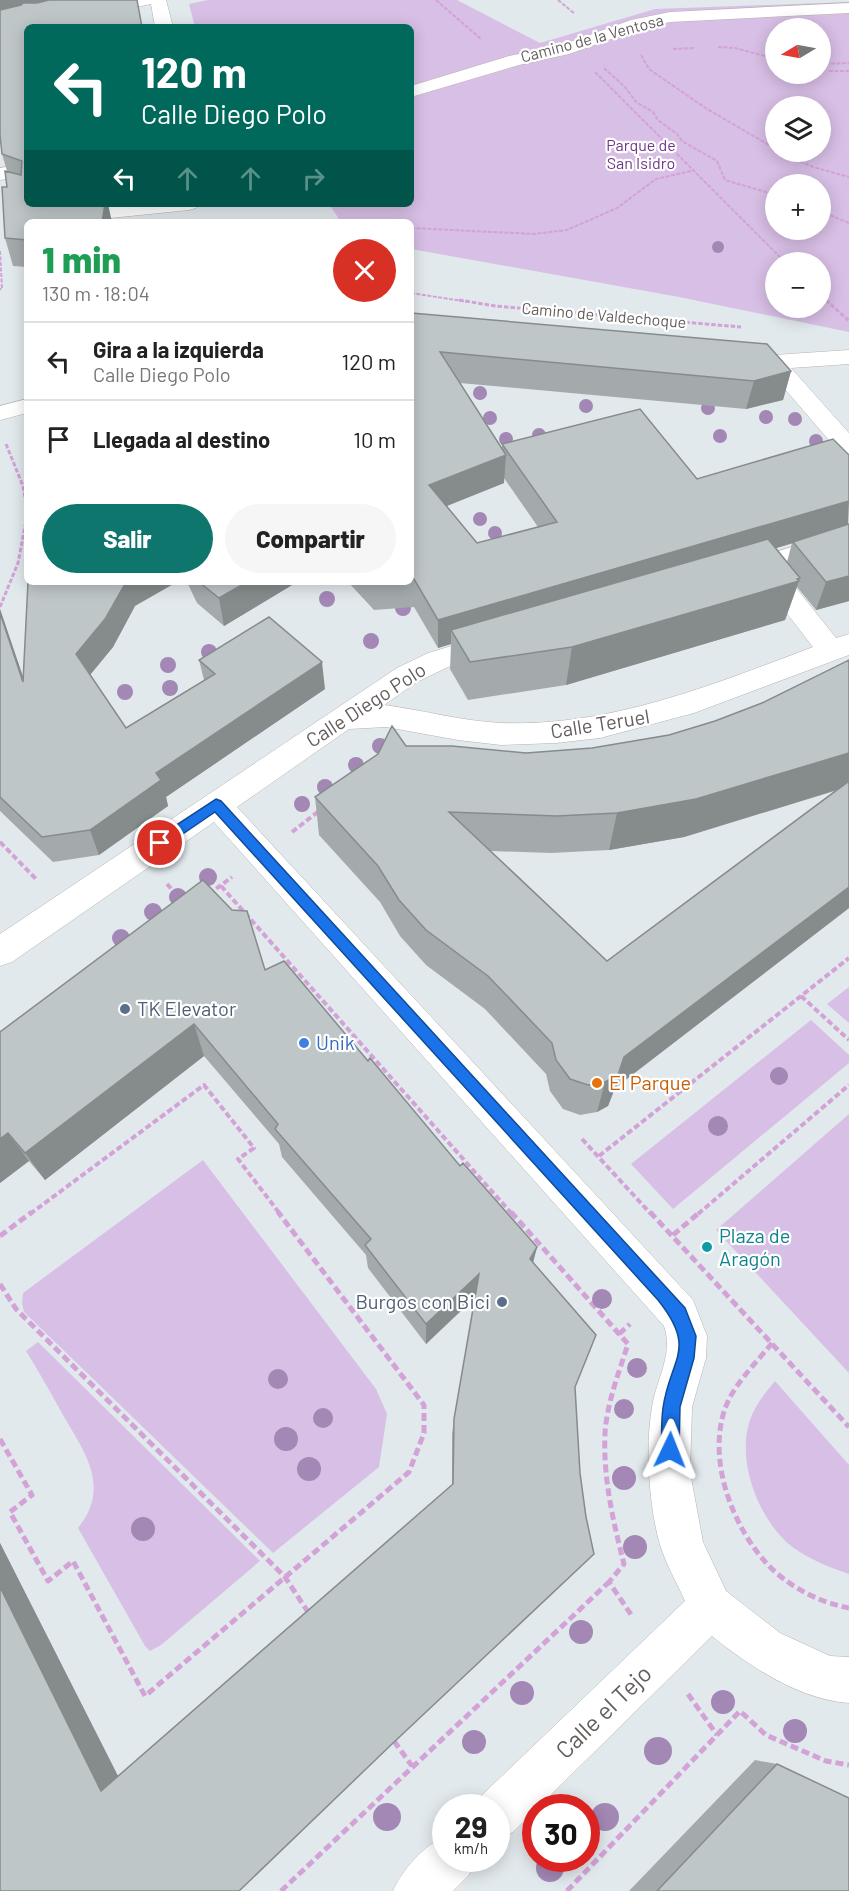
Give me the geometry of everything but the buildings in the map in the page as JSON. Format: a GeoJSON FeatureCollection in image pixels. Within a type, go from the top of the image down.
{"type":"FeatureCollection","features":[{"type":"Feature","properties":{"kind":"street"},"geometry":{"type":"LineString","coordinates":[[79,14],[147,0]]}},
{"type":"Feature","properties":{"kind":"street"},"geometry":{"type":"LineString","coordinates":[[158,0],[163,24]]}},
{"type":"Feature","properties":{"kind":"street","name":"Camino de la Ventosa"},"geometry":{"type":"LineString","coordinates":[[414,91],[523,58],[569,48],[626,28],[670,16],[849,8]]}},
{"type":"Feature","properties":{"kind":"street"},"geometry":{"type":"LineString","coordinates":[[0,174],[24,170]]}},
{"type":"Feature","properties":{"kind":"street"},"geometry":{"type":"LineString","coordinates":[[69,207],[107,219]]}},
{"type":"Feature","properties":{"kind":"street"},"geometry":{"type":"LineString","coordinates":[[91,214],[160,207]]}},
{"type":"Feature","properties":{"kind":"street"},"geometry":{"type":"LineString","coordinates":[[734,354],[774,362],[849,357]]}},
{"type":"Feature","properties":{"kind":"street"},"geometry":{"type":"LineString","coordinates":[[774,362],[849,448]]}},
{"type":"Feature","properties":{"kind":"street"},"geometry":{"type":"LineString","coordinates":[[0,413],[24,407]]}},
{"type":"Feature","properties":{"kind":"street"},"geometry":{"type":"LineString","coordinates":[[718,578],[849,538]]}},
{"type":"Feature","properties":{"kind":"street"},"geometry":{"type":"LineString","coordinates":[[763,565],[840,647]]}},
{"type":"Feature","properties":{"kind":"street","name":"Calle Diego Polo"},"geometry":{"type":"LineString","coordinates":[[7,935],[216,804],[407,675],[438,660],[516,637]]}},
{"type":"Feature","properties":{"kind":"street","name":"Calle Teruel"},"geometry":{"type":"LineString","coordinates":[[340,720],[366,714],[386,714],[468,731],[512,734],[558,733],[611,726],[672,711],[840,647]]}},
{"type":"Feature","properties":{"kind":"street"},"geometry":{"type":"LineString","coordinates":[[216,804],[679,1314],[687,1336],[686,1358],[672,1407],[669,1472],[682,1545],[710,1607],[764,1648],[828,1679],[849,1680]]}},
{"type":"Feature","properties":{"kind":"street","name":"Calle el Tejo"},"geometry":{"type":"LineString","coordinates":[[510,1801],[710,1607]]}},
{"type":"Feature","properties":{"kind":"street"},"geometry":{"type":"LineString","coordinates":[[418,1891],[438,1872]]}},
{"type":"Feature","properties":{"kind":"path"},"geometry":{"type":"LineString","coordinates":[[436,0],[484,42],[496,49],[523,58]]}},
{"type":"Feature","properties":{"kind":"path"},"geometry":{"type":"LineString","coordinates":[[626,28],[649,69],[707,109],[765,143]]}},
{"type":"Feature","properties":{"kind":"path"},"geometry":{"type":"LineString","coordinates":[[637,47],[679,50],[700,48]]}},
{"type":"Feature","properties":{"kind":"path"},"geometry":{"type":"LineString","coordinates":[[710,47],[735,48],[765,56]]}},
{"type":"Feature","properties":{"kind":"path"},"geometry":{"type":"LineString","coordinates":[[569,48],[775,252]]}},
{"type":"Feature","properties":{"kind":"path"},"geometry":{"type":"LineString","coordinates":[[831,64],[849,63]]}},
{"type":"Feature","properties":{"kind":"path"},"geometry":{"type":"LineString","coordinates":[[600,64],[625,87],[636,102],[653,111],[658,120],[677,134],[682,141],[717,161],[725,180],[765,192]]}},
{"type":"Feature","properties":{"kind":"path"},"geometry":{"type":"LineString","coordinates":[[831,71],[849,71]]}},
{"type":"Feature","properties":{"kind":"path"},"geometry":{"type":"LineString","coordinates":[[802,162],[849,177]]}},
{"type":"Feature","properties":{"kind":"path"},"geometry":{"type":"LineString","coordinates":[[414,228],[534,234],[567,230],[617,208],[656,179],[692,171]]}},
{"type":"Feature","properties":{"kind":"path"},"geometry":{"type":"LineString","coordinates":[[831,216],[849,223]]}},
{"type":"Feature","properties":{"kind":"path"},"geometry":{"type":"LineString","coordinates":[[0,251],[2,289],[0,289]]}},
{"type":"Feature","properties":{"kind":"path","name":"Camino de Valdechoque"},"geometry":{"type":"LineString","coordinates":[[414,293],[495,306],[746,327]]}},
{"type":"Feature","properties":{"kind":"path"},"geometry":{"type":"LineString","coordinates":[[831,305],[849,321]]}},
{"type":"Feature","properties":{"kind":"path"},"geometry":{"type":"LineString","coordinates":[[4,438],[24,492]]}},
{"type":"Feature","properties":{"kind":"path"},"geometry":{"type":"LineString","coordinates":[[0,607],[17,574],[24,544]]}},
{"type":"Feature","properties":{"kind":"path"},"geometry":{"type":"LineString","coordinates":[[289,834],[323,808]]}},
{"type":"Feature","properties":{"kind":"path"},"geometry":{"type":"LineString","coordinates":[[0,842],[42,884]]}},
{"type":"Feature","properties":{"kind":"path"},"geometry":{"type":"LineString","coordinates":[[162,878],[189,909]]}},
{"type":"Feature","properties":{"kind":"path"},"geometry":{"type":"LineString","coordinates":[[205,897],[221,886],[628,1344],[612,1396],[605,1432],[608,1499],[624,1564],[609,1582],[281,1891]]}},
{"type":"Feature","properties":{"kind":"path"},"geometry":{"type":"LineString","coordinates":[[599,1156],[849,958]]}},
{"type":"Feature","properties":{"kind":"path"},"geometry":{"type":"LineString","coordinates":[[800,996],[849,1040]]}},
{"type":"Feature","properties":{"kind":"path"},"geometry":{"type":"LineString","coordinates":[[0,1236],[204,1085],[254,1148],[238,1159],[424,1405],[424,1433],[408,1473],[145,1696],[73,1561],[48,1581],[10,1512],[32,1494],[0,1439]]}},
{"type":"Feature","properties":{"kind":"path"},"geometry":{"type":"LineString","coordinates":[[673,1235],[849,1085]]}},
{"type":"Feature","properties":{"kind":"path"},"geometry":{"type":"LineString","coordinates":[[574,1131],[849,1427]]}},
{"type":"Feature","properties":{"kind":"path"},"geometry":{"type":"LineString","coordinates":[[0,1284],[16,1310],[285,1577],[313,1619]]}},
{"type":"Feature","properties":{"kind":"path"},"geometry":{"type":"LineString","coordinates":[[772,1343],[727,1405],[719,1446],[726,1492],[739,1524],[769,1565],[799,1589],[835,1606],[849,1608]]}},
{"type":"Feature","properties":{"kind":"path"},"geometry":{"type":"LineString","coordinates":[[609,1582],[632,1616]]}},
{"type":"Feature","properties":{"kind":"path"},"geometry":{"type":"LineString","coordinates":[[682,1686],[717,1735]]}},
{"type":"Feature","properties":{"kind":"path"},"geometry":{"type":"LineString","coordinates":[[567,1891],[740,1711],[766,1735],[826,1761],[849,1765]]}},
{"type":"Feature","properties":{"kind":"path"},"geometry":{"type":"LineString","coordinates":[[394,1741],[412,1766]]}},
{"type":"Feature","properties":{"kind":"green space","name":"Parque de San Isidro"},"geometry":{"type":"Polygon","coordinates":[[[208,0],[457,0],[540,43],[655,9],[849,2],[849,332],[781,318],[831,318],[831,252],[765,252],[765,315],[414,250],[414,219],[339,219],[331,207],[414,207],[414,24],[194,24],[189,4],[208,0]]]}},
{"type":"Feature","properties":{"kind":"green space"},"geometry":{"type":"Polygon","coordinates":[[[849,987],[849,1023],[827,1004],[849,987]]]}},
{"type":"Feature","properties":{"kind":"green space"},"geometry":{"type":"Polygon","coordinates":[[[811,1020],[849,1055],[849,1063],[673,1209],[631,1164],[811,1020]]]}},
{"type":"Feature","properties":{"kind":"green space"},"geometry":{"type":"Polygon","coordinates":[[[849,1114],[849,1373],[716,1230],[849,1114]]]}},
{"type":"Feature","properties":{"kind":"green space"},"geometry":{"type":"Polygon","coordinates":[[[203,1160],[376,1389],[387,1414],[379,1467],[273,1553],[24,1312],[22,1303],[23,1293],[203,1160]]]}},
{"type":"Feature","properties":{"kind":"green space"},"geometry":{"type":"Polygon","coordinates":[[[38,1342],[260,1561],[161,1645],[150,1651],[78,1528],[88,1513],[93,1498],[94,1484],[91,1470],[79,1443],[26,1351],[38,1342]]]}},
{"type":"Feature","properties":{"kind":"green space"},"geometry":{"type":"Polygon","coordinates":[[[775,1381],[849,1465],[849,1574],[819,1562],[791,1546],[769,1521],[753,1488],[748,1470],[746,1436],[755,1409],[775,1381]]]}},
{"type":"Feature","properties":{"kind":"place","name":"TK Elevator"},"geometry":{"type":"Point","coordinates":[125,1009]}},
{"type":"Feature","properties":{"kind":"place","name":"Unik"},"geometry":{"type":"Point","coordinates":[304,1043]}},
{"type":"Feature","properties":{"kind":"place","name":"El Parque"},"geometry":{"type":"Point","coordinates":[597,1083]}},
{"type":"Feature","properties":{"kind":"place","name":"Plaza de Aragón"},"geometry":{"type":"Point","coordinates":[707,1247]}},
{"type":"Feature","properties":{"kind":"place","name":"Burgos con Bici"},"geometry":{"type":"Point","coordinates":[502,1302]}},
{"type":"Feature","properties":{"kind":"route"},"geometry":{"type":"LineString","coordinates":[[160,843],[216,804],[679,1314],[687,1336],[686,1358],[672,1407],[670,1450]]}}]}
